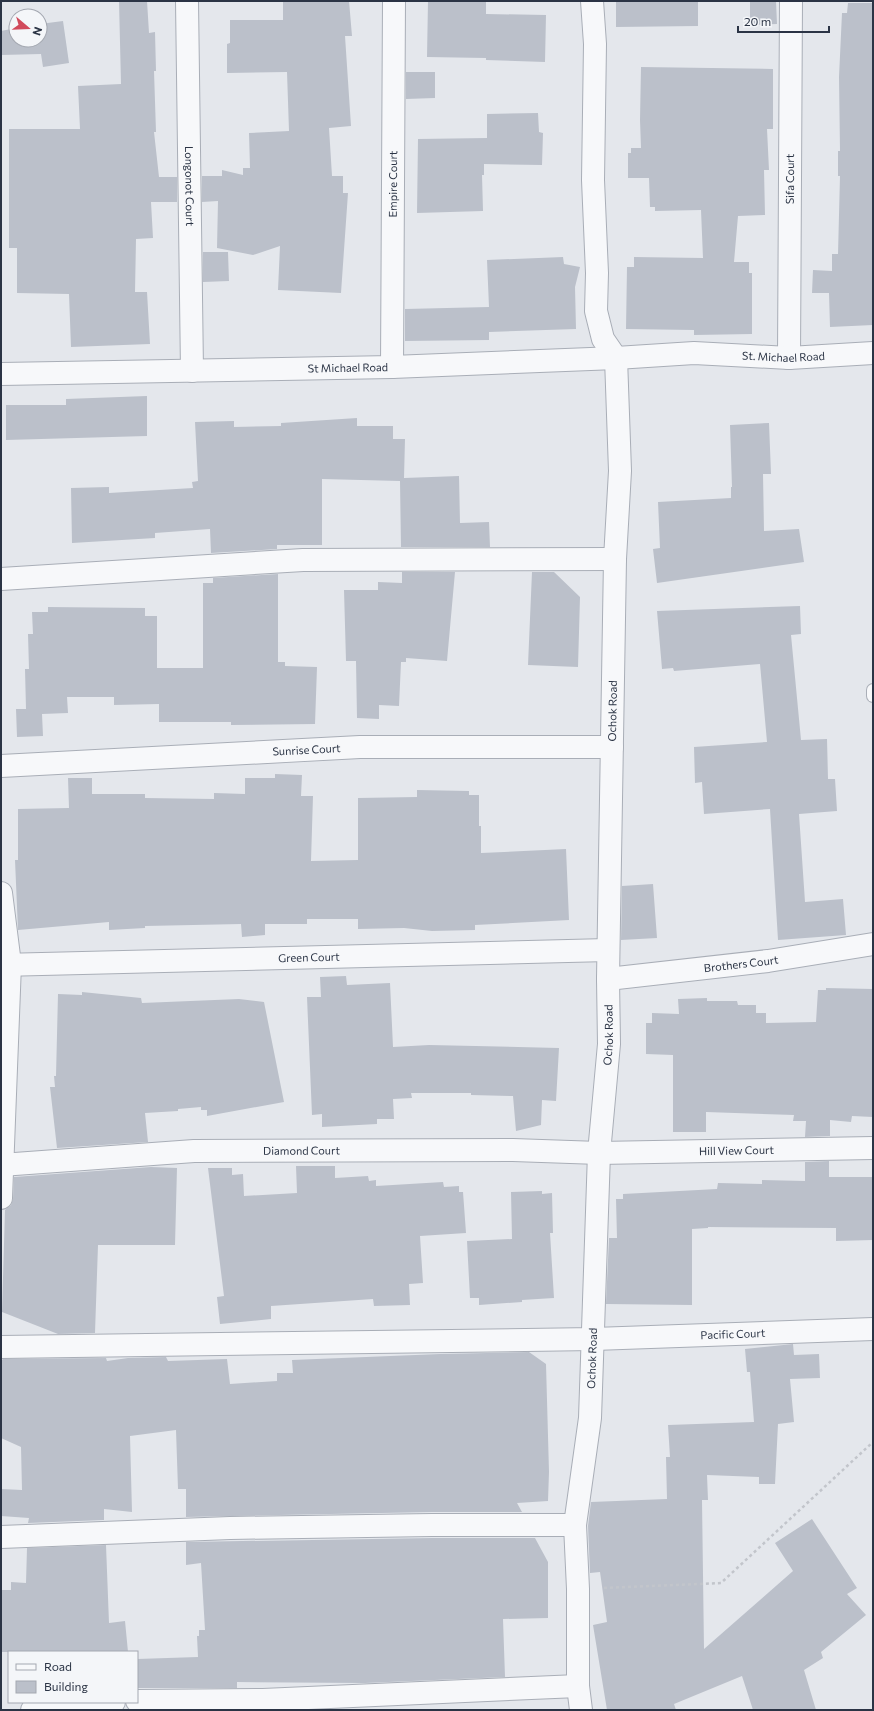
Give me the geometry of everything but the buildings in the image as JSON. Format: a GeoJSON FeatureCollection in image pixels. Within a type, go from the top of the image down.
{"type":"FeatureCollection","features":[{"type":"Feature","properties":{"kind":"street","name":"Longonot Court"},"geometry":{"type":"LineString","coordinates":[[187,1],[192,371]]}},
{"type":"Feature","properties":{"kind":"street","name":"Empire Court"},"geometry":{"type":"LineString","coordinates":[[392,367],[394,1]]}},
{"type":"Feature","properties":{"kind":"street"},"geometry":{"type":"LineString","coordinates":[[592,1],[595,44],[593,180],[596,311],[603,339],[616,358]]}},
{"type":"Feature","properties":{"kind":"street","name":"Sifa Court"},"geometry":{"type":"LineString","coordinates":[[789,358],[791,1]]}},
{"type":"Feature","properties":{"kind":"street","name":"St Michael Road"},"geometry":{"type":"LineString","coordinates":[[2,375],[392,367],[616,358],[694,353]]}},
{"type":"Feature","properties":{"kind":"street","name":"St. Michael Road"},"geometry":{"type":"LineString","coordinates":[[694,353],[789,358],[873,353]]}},
{"type":"Feature","properties":{"kind":"street","name":"Ochok Road"},"geometry":{"type":"LineString","coordinates":[[581,1710],[578,1686],[578,1589],[575,1525],[590,1418],[594,1339],[599,1153],[609,1044],[608,950],[615,559],[620,471],[616,358]]}},
{"type":"Feature","properties":{"kind":"street"},"geometry":{"type":"LineString","coordinates":[[1,579],[303,560],[615,559]]}},
{"type":"Feature","properties":{"kind":"street","name":"Sunrise Court"},"geometry":{"type":"LineString","coordinates":[[1,766],[360,747],[612,747]]}},
{"type":"Feature","properties":{"kind":"street"},"geometry":{"type":"LineString","coordinates":[[1,893],[5,964],[1,1198]]}},
{"type":"Feature","properties":{"kind":"street","name":"Brothers Court"},"geometry":{"type":"LineString","coordinates":[[608,979],[768,961],[873,944]]}},
{"type":"Feature","properties":{"kind":"street","name":"Green Court"},"geometry":{"type":"LineString","coordinates":[[5,964],[608,950]]}},
{"type":"Feature","properties":{"kind":"street","name":"Hill View Court"},"geometry":{"type":"LineString","coordinates":[[599,1153],[873,1148]]}},
{"type":"Feature","properties":{"kind":"street","name":"Diamond Court"},"geometry":{"type":"LineString","coordinates":[[2,1165],[194,1151],[513,1150],[599,1153]]}},
{"type":"Feature","properties":{"kind":"street","name":"Pacific Court"},"geometry":{"type":"LineString","coordinates":[[1,1347],[594,1339],[873,1329]]}},
{"type":"Feature","properties":{"kind":"street"},"geometry":{"type":"LineString","coordinates":[[1,1536],[230,1528],[432,1525],[575,1525]]}},
{"type":"Feature","properties":{"kind":"street"},"geometry":{"type":"LineString","coordinates":[[138,1701],[263,1700],[578,1686]]}},
{"type":"Feature","properties":{"kind":"street"},"geometry":{"type":"LineString","coordinates":[[32,1710],[99,1703]]}},
{"type":"Feature","properties":{"kind":"lane"},"geometry":{"type":"LineString","coordinates":[[873,690],[873,696]]}},
{"type":"Feature","properties":{"kind":"path"},"geometry":{"type":"LineString","coordinates":[[578,1589],[722,1583],[873,1442]]}}]}
